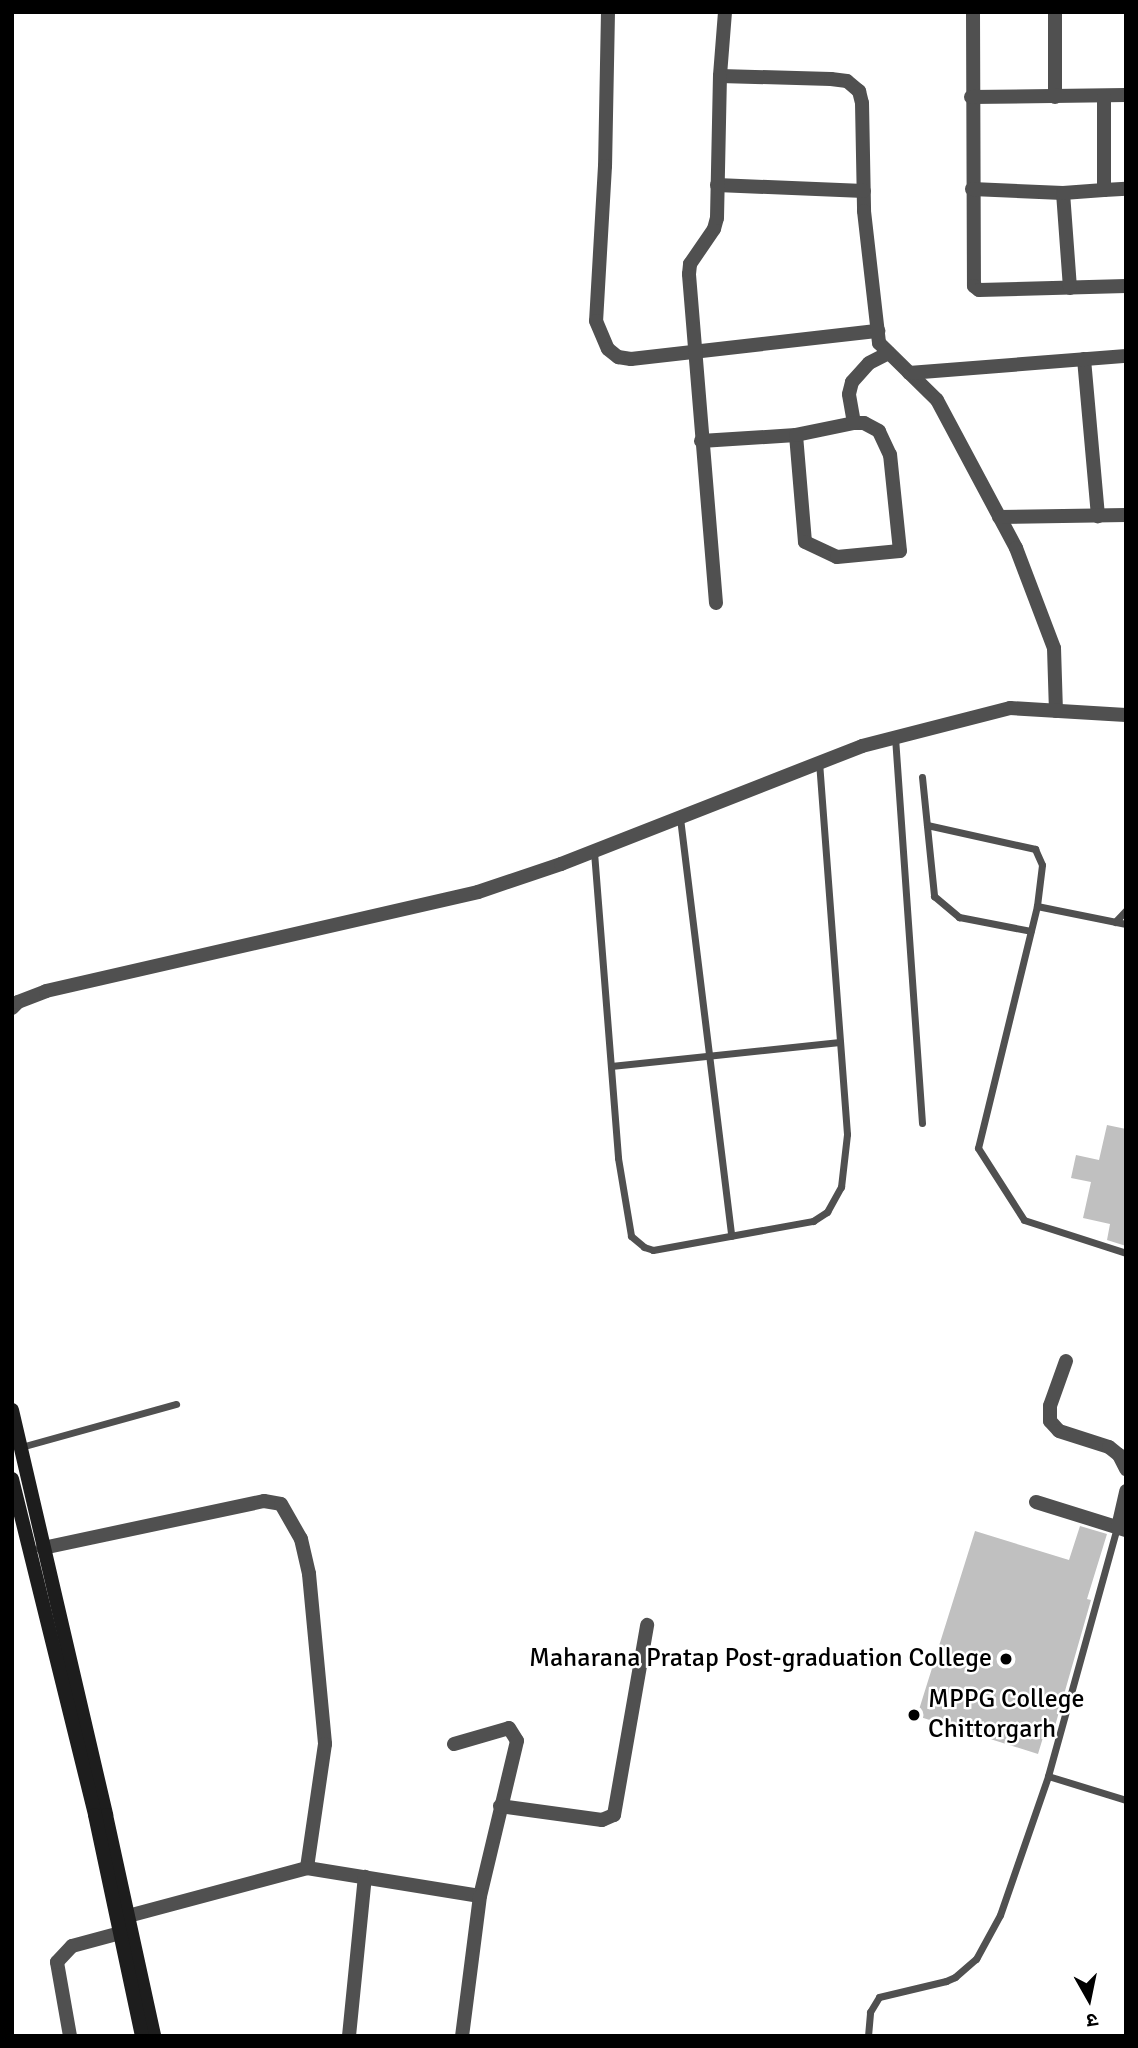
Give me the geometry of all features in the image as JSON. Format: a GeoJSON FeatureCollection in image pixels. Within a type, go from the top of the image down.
{"type":"FeatureCollection","features":[{"type":"Feature","properties":{"kind":"main road"},"geometry":{"type":"LineString","coordinates":[[12,1410],[154,2036]]}},
{"type":"Feature","properties":{"kind":"main road"},"geometry":{"type":"LineString","coordinates":[[12,1479],[95,1815],[142,2036]]}},
{"type":"Feature","properties":{"kind":"street"},"geometry":{"type":"LineString","coordinates":[[608,12],[605,166],[596,321],[601,338],[618,357],[631,359],[878,331]]}},
{"type":"Feature","properties":{"kind":"street"},"geometry":{"type":"LineString","coordinates":[[716,603],[689,274],[694,256],[714,229],[725,12]]}},
{"type":"Feature","properties":{"kind":"street"},"geometry":{"type":"LineString","coordinates":[[973,12],[973,282],[976,289],[1126,286]]}},
{"type":"Feature","properties":{"kind":"street"},"geometry":{"type":"LineString","coordinates":[[1055,12],[1055,97]]}},
{"type":"Feature","properties":{"kind":"street"},"geometry":{"type":"LineString","coordinates":[[720,76],[831,79],[854,84],[862,103],[864,191],[879,343],[937,400],[1016,548],[1054,648],[1056,711]]}},
{"type":"Feature","properties":{"kind":"street"},"geometry":{"type":"LineString","coordinates":[[971,97],[1126,95]]}},
{"type":"Feature","properties":{"kind":"street"},"geometry":{"type":"LineString","coordinates":[[1104,96],[1104,190]]}},
{"type":"Feature","properties":{"kind":"street"},"geometry":{"type":"LineString","coordinates":[[717,185],[864,191]]}},
{"type":"Feature","properties":{"kind":"street"},"geometry":{"type":"LineString","coordinates":[[972,189],[1063,193],[1126,189]]}},
{"type":"Feature","properties":{"kind":"street"},"geometry":{"type":"LineString","coordinates":[[1063,193],[1070,288]]}},
{"type":"Feature","properties":{"kind":"street"},"geometry":{"type":"LineString","coordinates":[[853,423],[849,394],[852,382],[869,363],[889,353]]}},
{"type":"Feature","properties":{"kind":"street"},"geometry":{"type":"LineString","coordinates":[[909,373],[1126,356]]}},
{"type":"Feature","properties":{"kind":"street"},"geometry":{"type":"LineString","coordinates":[[1084,359],[1098,516]]}},
{"type":"Feature","properties":{"kind":"street"},"geometry":{"type":"LineString","coordinates":[[701,441],[796,435],[853,423],[873,426],[884,436],[890,455],[900,551],[837,557],[805,542],[796,435]]}},
{"type":"Feature","properties":{"kind":"street"},"geometry":{"type":"LineString","coordinates":[[999,517],[1126,515]]}},
{"type":"Feature","properties":{"kind":"street"},"geometry":{"type":"LineString","coordinates":[[12,1008],[18,1002],[46,991],[478,892],[594,851],[818,763],[895,737],[1010,708],[1126,715]]}},
{"type":"Feature","properties":{"kind":"street"},"geometry":{"type":"LineString","coordinates":[[1066,1361],[1050,1406],[1049,1421],[1059,1432],[1109,1447],[1119,1455],[1126,1469]]}},
{"type":"Feature","properties":{"kind":"street"},"geometry":{"type":"LineString","coordinates":[[1036,1502],[1122,1528],[1126,1491]]}},
{"type":"Feature","properties":{"kind":"street"},"geometry":{"type":"LineString","coordinates":[[43,1548],[264,1501],[281,1504],[301,1539],[309,1574],[325,1744],[307,1868]]}},
{"type":"Feature","properties":{"kind":"street"},"geometry":{"type":"LineString","coordinates":[[500,1806],[602,1820],[614,1815],[647,1625]]}},
{"type":"Feature","properties":{"kind":"street"},"geometry":{"type":"LineString","coordinates":[[454,1744],[501,1728],[509,1728],[514,1732],[515,1753],[480,1896],[462,2036]]}},
{"type":"Feature","properties":{"kind":"street"},"geometry":{"type":"LineString","coordinates":[[128,1916],[307,1868],[480,1896]]}},
{"type":"Feature","properties":{"kind":"street"},"geometry":{"type":"LineString","coordinates":[[349,2036],[365,1877]]}},
{"type":"Feature","properties":{"kind":"street"},"geometry":{"type":"LineString","coordinates":[[70,2036],[57,1962],[72,1946],[120,1933]]}},
{"type":"Feature","properties":{"kind":"lane"},"geometry":{"type":"LineString","coordinates":[[895,737],[922,1123]]}},
{"type":"Feature","properties":{"kind":"lane"},"geometry":{"type":"LineString","coordinates":[[594,851],[618,1158],[631,1237],[653,1250],[813,1221],[827,1212],[835,1202],[841,1186],[847,1134],[818,763]]}},
{"type":"Feature","properties":{"kind":"lane"},"geometry":{"type":"LineString","coordinates":[[922,777],[934,896],[959,917],[1031,931]]}},
{"type":"Feature","properties":{"kind":"lane"},"geometry":{"type":"LineString","coordinates":[[680,817],[730,1236]]}},
{"type":"Feature","properties":{"kind":"lane"},"geometry":{"type":"LineString","coordinates":[[927,825],[1035,849],[1042,865],[1037,906],[978,1148],[1024,1220],[1126,1254]]}},
{"type":"Feature","properties":{"kind":"lane"},"geometry":{"type":"LineString","coordinates":[[1037,906],[1126,924]]}},
{"type":"Feature","properties":{"kind":"lane"},"geometry":{"type":"LineString","coordinates":[[1115,922],[1126,910]]}},
{"type":"Feature","properties":{"kind":"lane"},"geometry":{"type":"LineString","coordinates":[[611,1066],[840,1042]]}},
{"type":"Feature","properties":{"kind":"lane"},"geometry":{"type":"LineString","coordinates":[[20,1447],[176,1404]]}},
{"type":"Feature","properties":{"kind":"lane"},"geometry":{"type":"LineString","coordinates":[[868,2036],[870,2012],[879,1997],[955,1977],[976,1959],[1000,1914],[1048,1776],[1122,1528]]}},
{"type":"Feature","properties":{"kind":"lane"},"geometry":{"type":"LineString","coordinates":[[1048,1776],[1126,1800]]}},
{"type":"Feature","properties":{"kind":"building"},"geometry":{"type":"Polygon","coordinates":[[[1107,1125],[1126,1129],[1126,1246],[1107,1240],[1110,1224],[1083,1218],[1091,1182],[1071,1178],[1076,1155],[1099,1160],[1107,1125]]]}},
{"type":"Feature","properties":{"kind":"building","name":"Maharana Pratap Post-graduation College"},"geometry":{"type":"Polygon","coordinates":[[[1080,1526],[1107,1534],[1087,1599],[1091,1600],[1053,1733],[1045,1731],[1038,1754],[917,1716],[975,1531],[1069,1560],[1080,1526]]]}},
{"type":"Feature","properties":{"kind":"place","name":"Maharana Pratap Post-graduation College"},"geometry":{"type":"Point","coordinates":[1006,1659]}},
{"type":"Feature","properties":{"kind":"place","name":"MPPG College Chittorgarh"},"geometry":{"type":"Point","coordinates":[914,1715]}}]}
